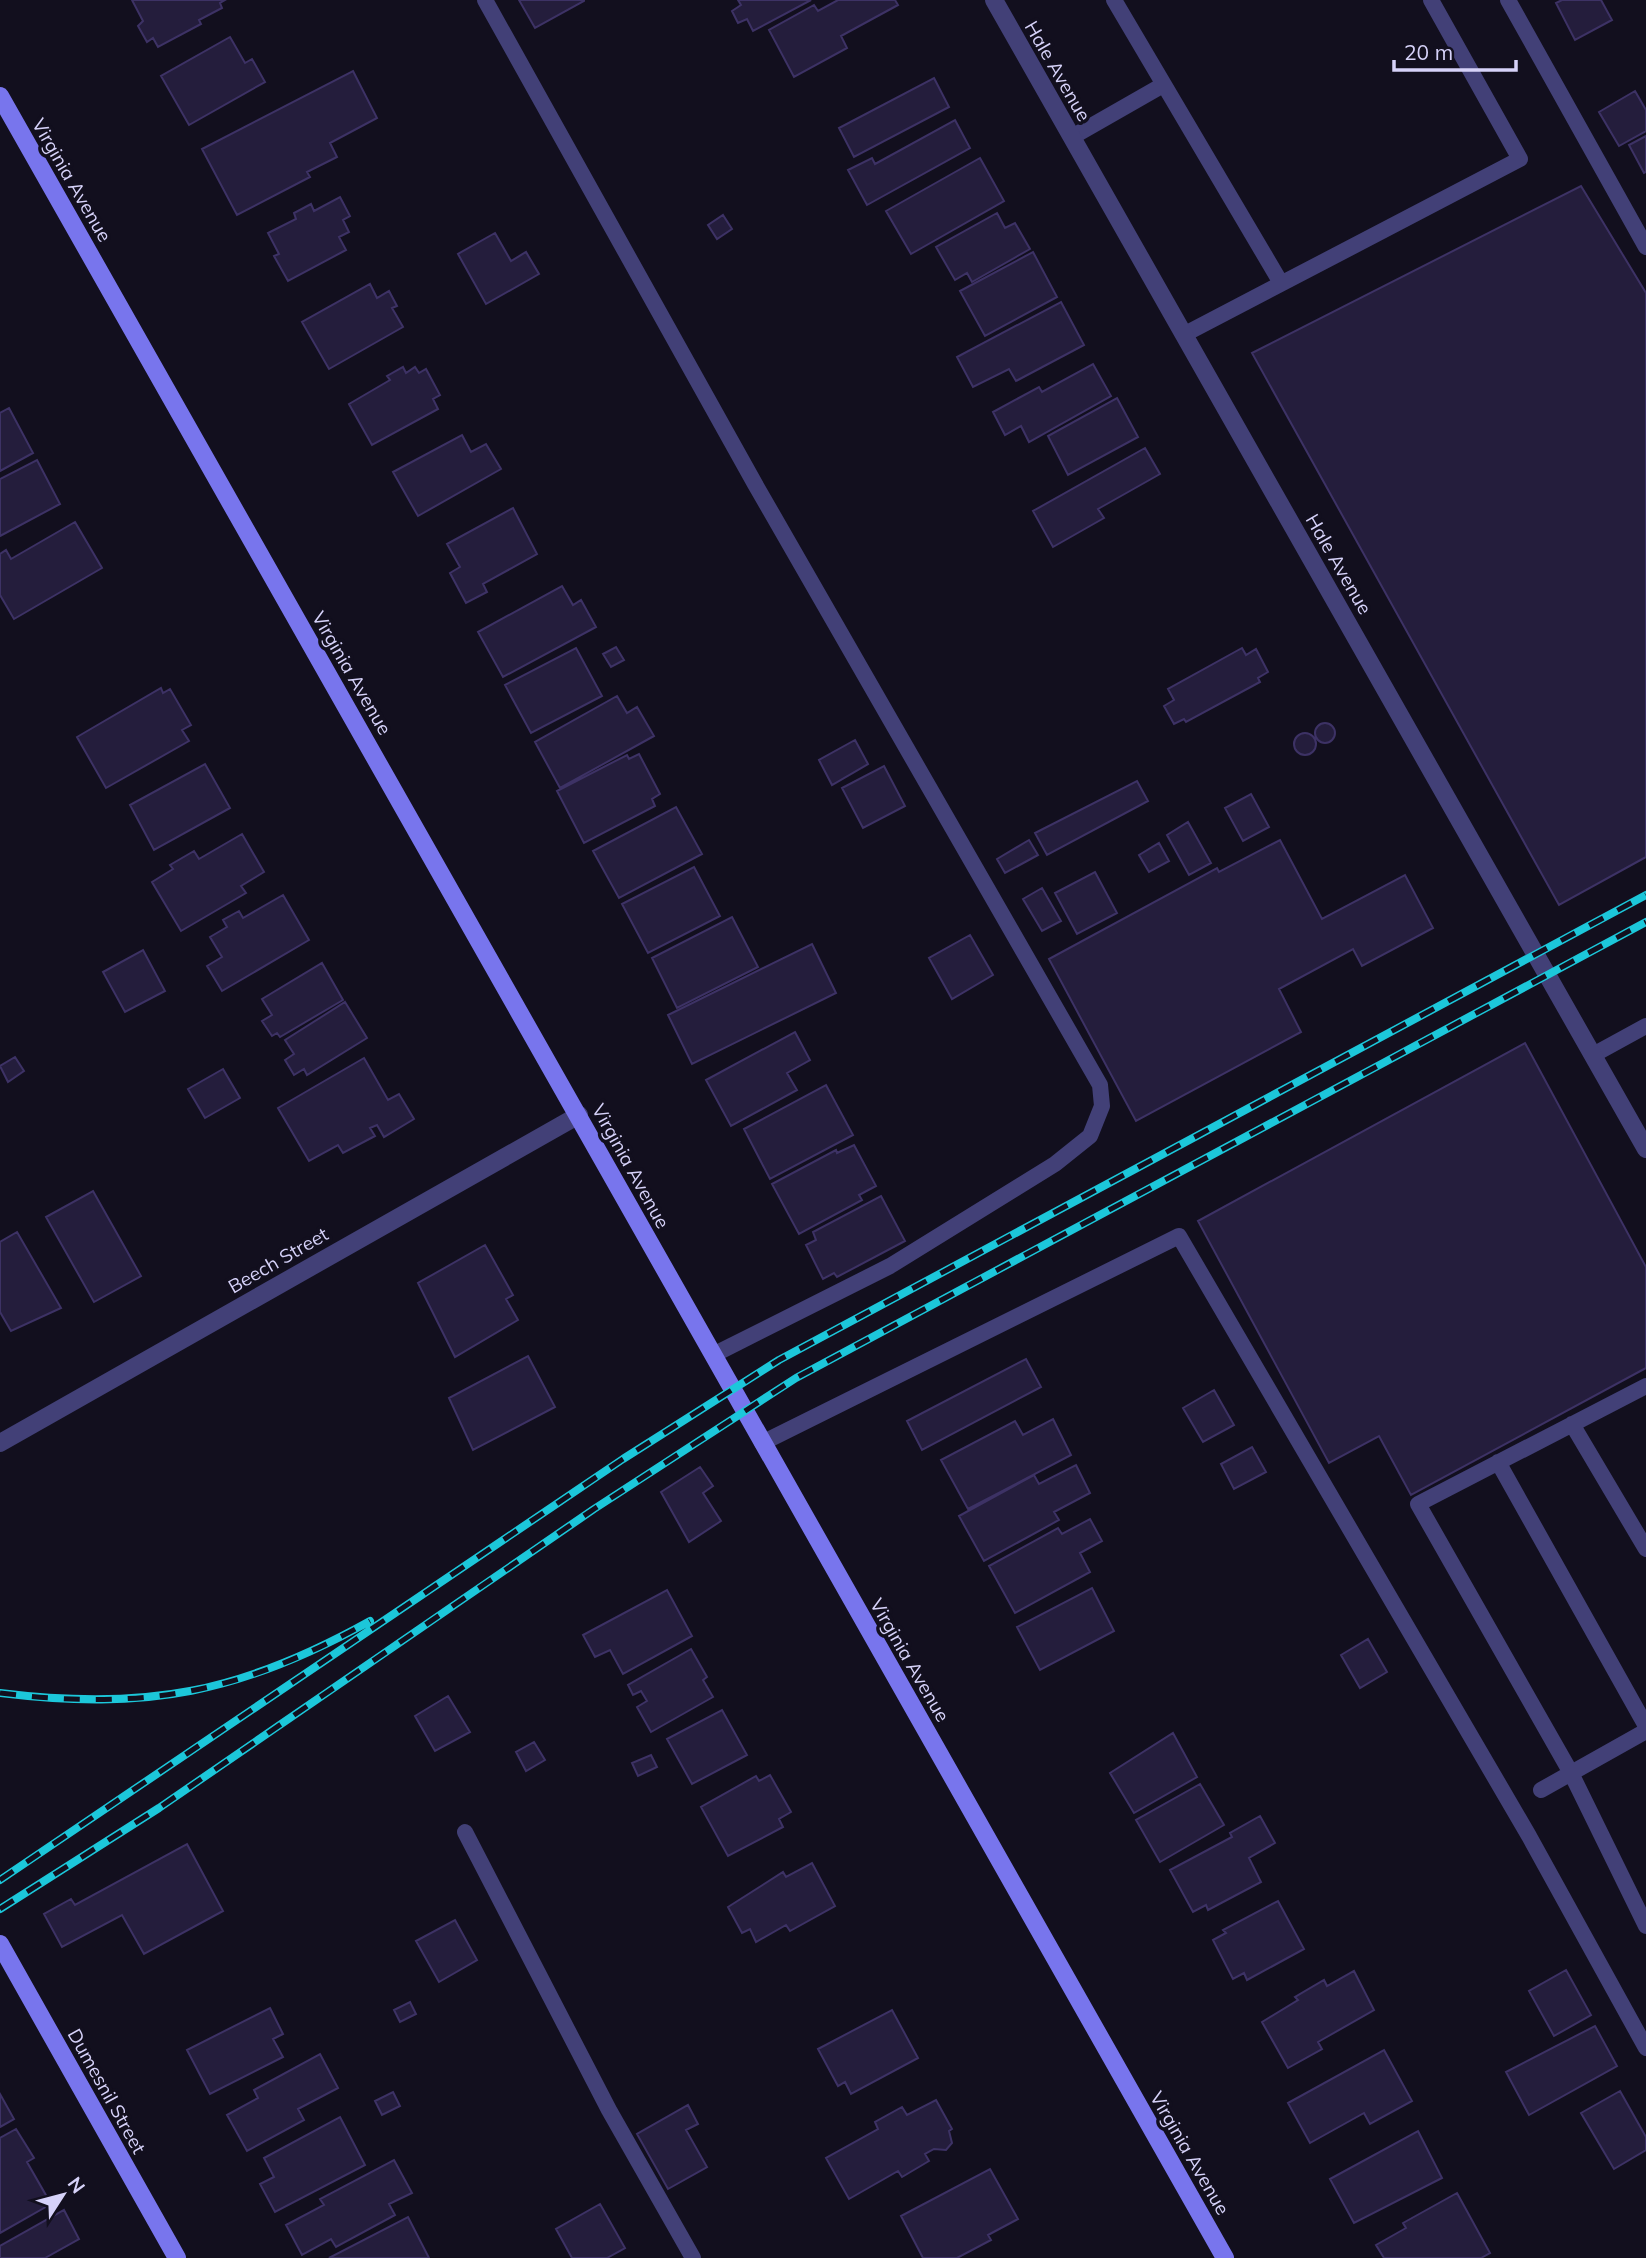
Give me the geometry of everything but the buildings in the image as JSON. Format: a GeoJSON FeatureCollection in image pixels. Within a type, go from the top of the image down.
{"type":"FeatureCollection","features":[{"type":"Feature","properties":{"kind":"main road","name":"Virginia Avenue"},"geometry":{"type":"LineString","coordinates":[[0,96],[1225,2258]]}},
{"type":"Feature","properties":{"kind":"main road","name":"Dumesnil Street"},"geometry":{"type":"LineString","coordinates":[[0,1944],[177,2258]]}},
{"type":"Feature","properties":{"kind":"street","name":"Hale Avenue"},"geometry":{"type":"LineString","coordinates":[[994,0],[1646,1149]]}},
{"type":"Feature","properties":{"kind":"street","name":"Beech Street"},"geometry":{"type":"LineString","coordinates":[[0,1443],[579,1115]]}},
{"type":"Feature","properties":{"kind":"lane"},"geometry":{"type":"LineString","coordinates":[[485,0],[776,521],[1100,1085],[1102,1106],[1090,1136],[1055,1164],[890,1266],[713,1355]]}},
{"type":"Feature","properties":{"kind":"lane"},"geometry":{"type":"LineString","coordinates":[[1114,0],[1281,283]]}},
{"type":"Feature","properties":{"kind":"lane"},"geometry":{"type":"LineString","coordinates":[[1185,334],[1520,159],[1431,0]]}},
{"type":"Feature","properties":{"kind":"lane"},"geometry":{"type":"LineString","coordinates":[[1508,0],[1646,247]]}},
{"type":"Feature","properties":{"kind":"lane"},"geometry":{"type":"LineString","coordinates":[[1072,137],[1163,85]]}},
{"type":"Feature","properties":{"kind":"lane"},"geometry":{"type":"LineString","coordinates":[[1593,1055],[1646,1026]]}},
{"type":"Feature","properties":{"kind":"lane"},"geometry":{"type":"LineString","coordinates":[[762,1443],[1179,1236],[1529,1836],[1646,2048]]}},
{"type":"Feature","properties":{"kind":"lane"},"geometry":{"type":"LineString","coordinates":[[1646,1386],[1418,1504],[1571,1773],[1646,1926]]}},
{"type":"Feature","properties":{"kind":"lane"},"geometry":{"type":"LineString","coordinates":[[1572,1424],[1646,1549]]}},
{"type":"Feature","properties":{"kind":"lane"},"geometry":{"type":"LineString","coordinates":[[1498,1462],[1646,1726]]}},
{"type":"Feature","properties":{"kind":"lane"},"geometry":{"type":"LineString","coordinates":[[1541,1790],[1646,1731]]}},
{"type":"Feature","properties":{"kind":"lane"},"geometry":{"type":"LineString","coordinates":[[465,1832],[609,2110],[693,2258]]}},
{"type":"Feature","properties":{"kind":"railway"},"geometry":{"type":"LineString","coordinates":[[0,1880],[623,1459],[779,1360],[1646,895]]}},
{"type":"Feature","properties":{"kind":"railway"},"geometry":{"type":"LineString","coordinates":[[0,1909],[159,1808],[594,1509],[796,1378],[1646,922]]}},
{"type":"Feature","properties":{"kind":"railway"},"geometry":{"type":"LineString","coordinates":[[0,1693],[101,1699],[191,1691],[278,1665],[323,1646],[370,1621]]}}]}
